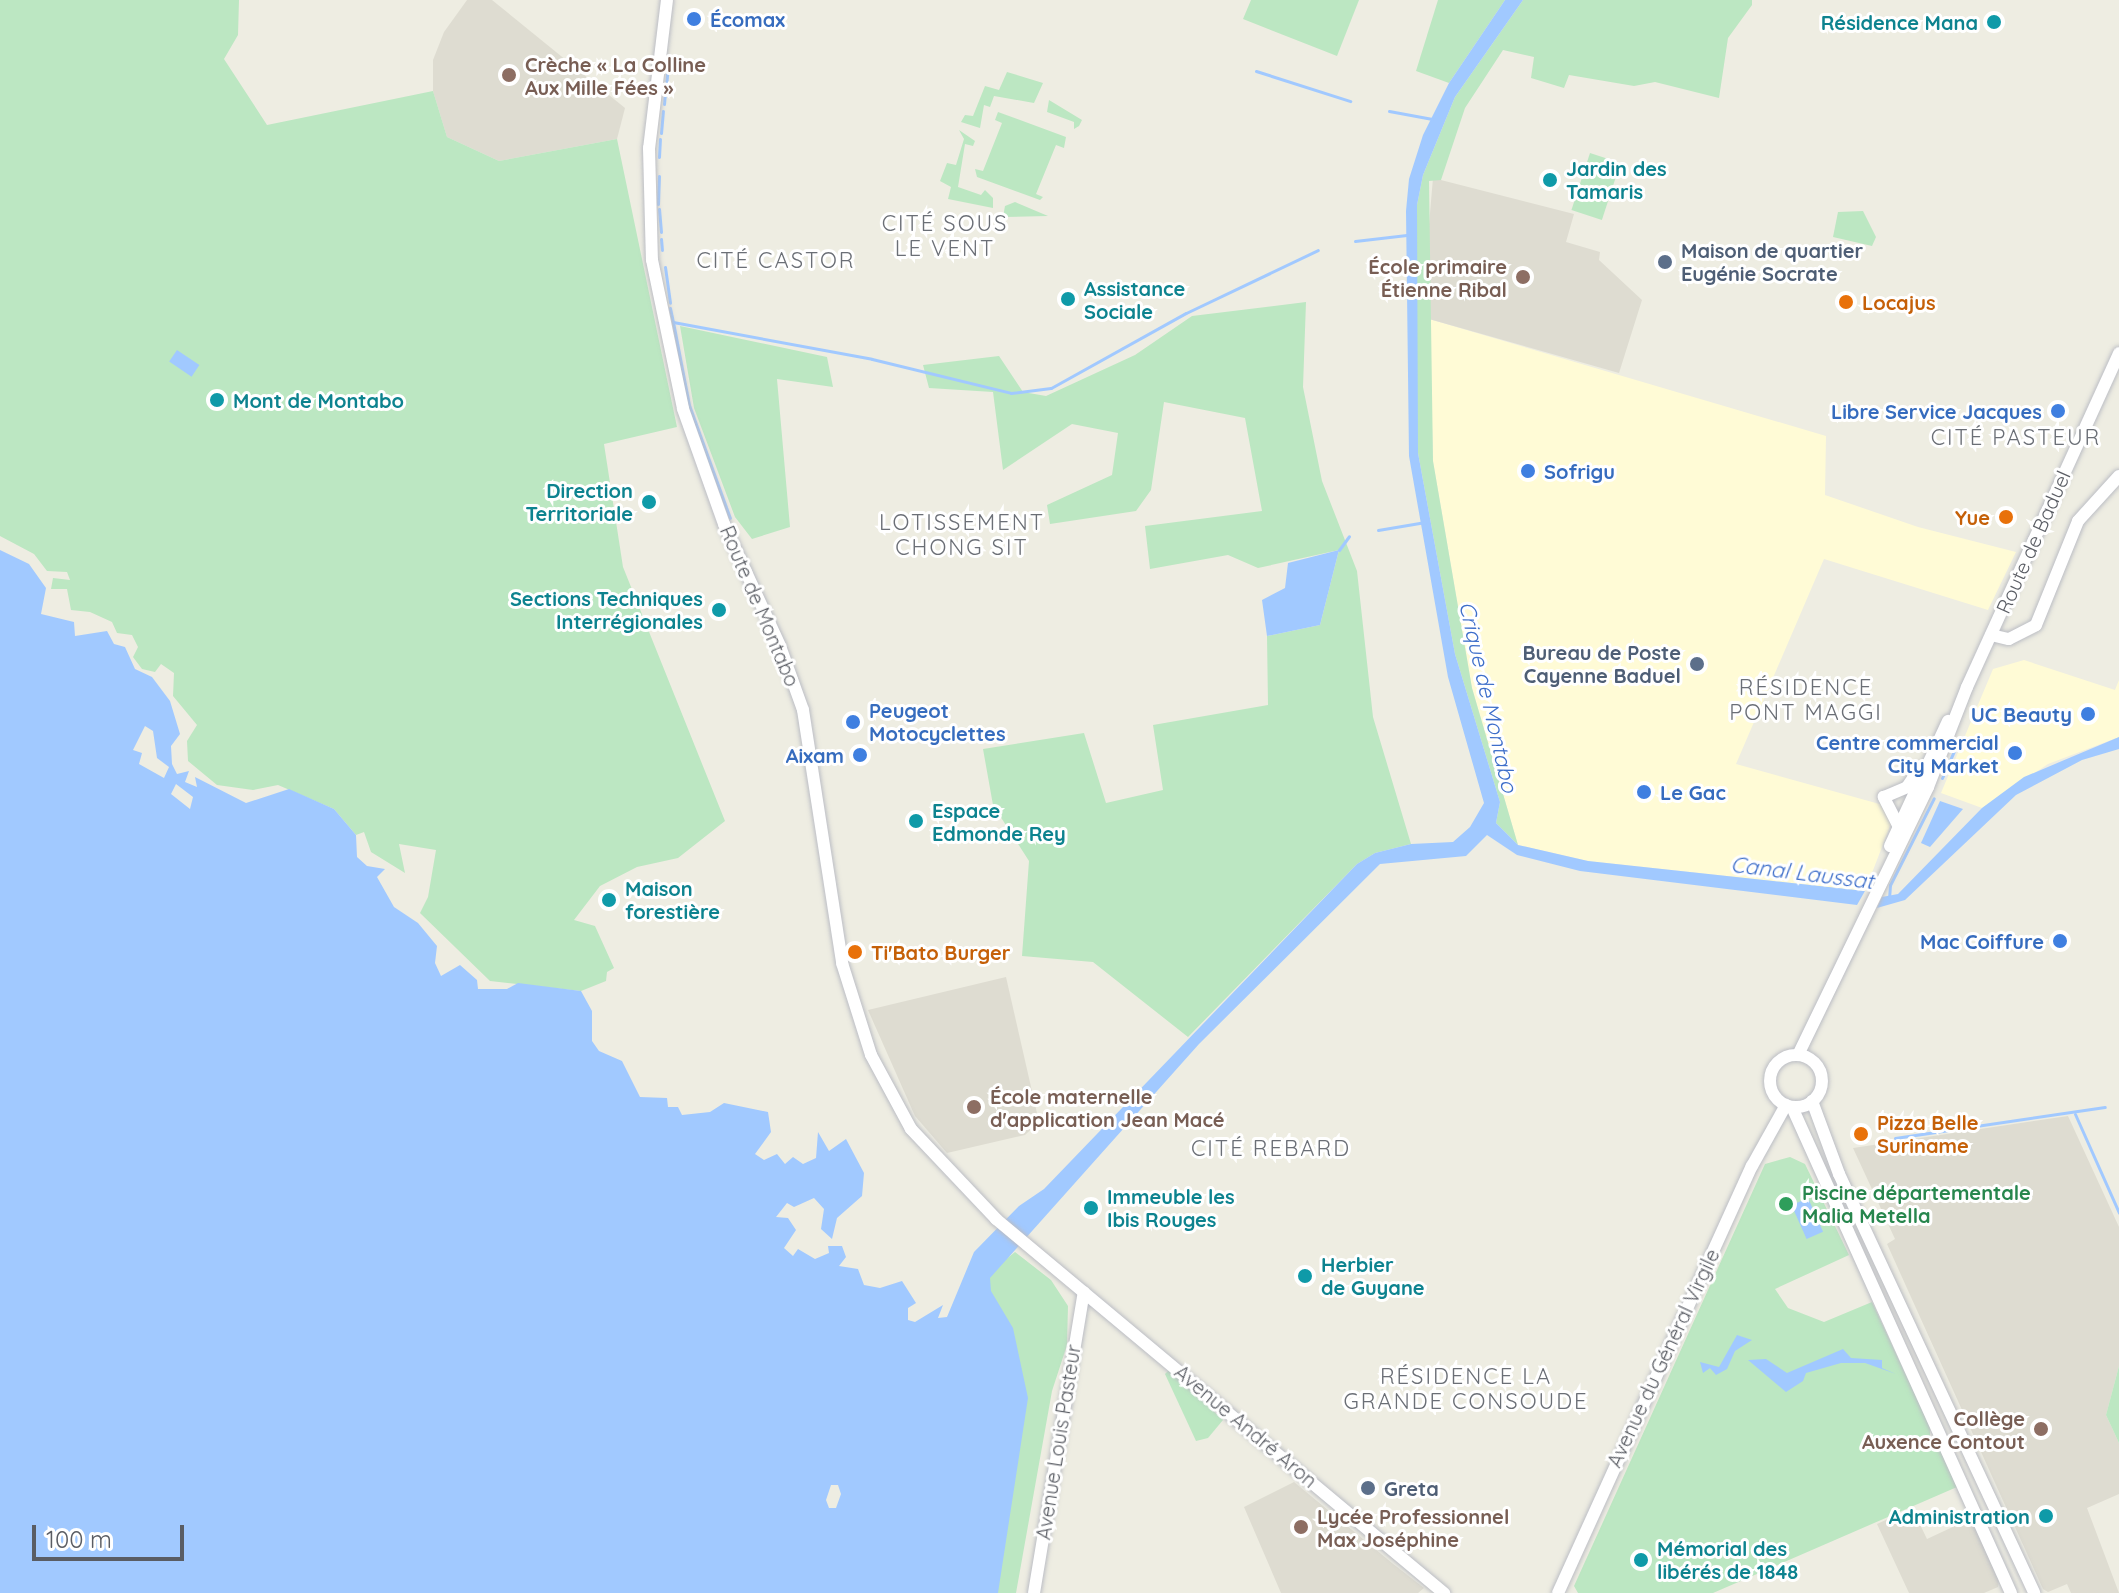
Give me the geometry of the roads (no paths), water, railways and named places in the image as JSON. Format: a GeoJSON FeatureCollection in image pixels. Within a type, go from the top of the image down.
{"type":"FeatureCollection","features":[{"type":"Feature","properties":{"kind":"main road","name":"Route de Montabo"},"geometry":{"type":"LineString","coordinates":[[667,0],[647,190],[652,260],[683,409],[724,524],[780,646],[803,710],[842,963],[862,1032],[911,1129],[996,1219],[1084,1292]]}},
{"type":"Feature","properties":{"kind":"main road","name":"Route de Baduel"},"geometry":{"type":"LineString","coordinates":[[1798,1055],[1811,1037],[1866,908],[1928,787],[1967,687],[2119,353]]}},
{"type":"Feature","properties":{"kind":"main road"},"geometry":{"type":"LineString","coordinates":[[1991,635],[2009,639],[2036,625],[2078,521],[2119,476]]}},
{"type":"Feature","properties":{"kind":"main road","name":"Route de Baduel"},"geometry":{"type":"LineString","coordinates":[[1875,891],[1899,827],[1954,708],[1967,687]]}},
{"type":"Feature","properties":{"kind":"main road"},"geometry":{"type":"LineString","coordinates":[[1899,827],[1884,797],[1907,787],[1954,708]]}},
{"type":"Feature","properties":{"kind":"main road","name":"Route de Baduel"},"geometry":{"type":"LineString","coordinates":[[1811,1037],[1814,1062]]}},
{"type":"Feature","properties":{"kind":"main road"},"geometry":{"type":"LineString","coordinates":[[2011,1593],[1785,1103],[1770,1081],[1774,1068],[1798,1055],[1814,1062],[1822,1078],[1812,1101],[1839,1174],[2034,1593]]}},
{"type":"Feature","properties":{"kind":"main road"},"geometry":{"type":"LineString","coordinates":[[1785,1103],[1812,1101]]}},
{"type":"Feature","properties":{"kind":"main road","name":"Avenue du Général Virgile"},"geometry":{"type":"LineString","coordinates":[[1558,1593],[1772,1125],[1785,1103]]}},
{"type":"Feature","properties":{"kind":"main road","name":"Avenue Louis Pasteur"},"geometry":{"type":"LineString","coordinates":[[1034,1593],[1084,1292]]}},
{"type":"Feature","properties":{"kind":"main road","name":"Avenue André Aron"},"geometry":{"type":"LineString","coordinates":[[1084,1292],[1444,1593]]}},
{"type":"Feature","properties":{"kind":"water"},"geometry":{"type":"Polygon","coordinates":[[[1505,0],[1523,0],[1455,97],[1423,175],[1417,205],[1418,453],[1455,654],[1500,802],[1496,823],[1518,845],[1588,861],[1865,891],[1857,905],[1580,871],[1517,855],[1487,835],[1466,856],[1380,864],[1199,1044],[990,1278],[991,1291],[1013,1328],[1028,1398],[998,1593],[0,1593],[0,550],[29,564],[46,588],[41,614],[74,622],[75,636],[107,631],[114,644],[125,647],[135,669],[152,677],[170,701],[180,734],[171,746],[172,764],[177,774],[189,771],[185,782],[197,787],[195,777],[246,803],[289,789],[334,809],[356,835],[357,857],[367,866],[385,869],[377,877],[394,907],[418,923],[437,946],[435,963],[441,976],[460,965],[477,980],[478,989],[507,989],[518,983],[581,991],[592,1011],[592,1041],[599,1051],[622,1061],[640,1097],[667,1098],[668,1107],[678,1107],[682,1115],[710,1112],[724,1103],[768,1112],[771,1132],[755,1154],[764,1160],[777,1154],[785,1164],[793,1157],[803,1164],[816,1158],[818,1132],[829,1151],[846,1139],[864,1173],[862,1196],[837,1218],[832,1239],[821,1229],[824,1209],[814,1198],[794,1207],[787,1203],[776,1217],[788,1218],[796,1230],[784,1248],[793,1256],[798,1249],[815,1259],[829,1253],[828,1246],[842,1246],[846,1257],[839,1266],[858,1269],[864,1285],[880,1288],[902,1281],[916,1303],[908,1308],[908,1320],[915,1322],[943,1305],[938,1318],[947,1317],[974,1252],[1019,1206],[1044,1189],[1357,864],[1375,853],[1411,844],[1453,842],[1470,827],[1484,803],[1448,677],[1409,456],[1406,211],[1409,179],[1423,135],[1449,83],[1505,0]],[[145,726],[133,750],[142,753],[139,764],[164,778],[169,767],[157,758],[153,731],[145,726]],[[176,784],[171,794],[190,809],[193,797],[176,784]],[[831,1485],[826,1500],[829,1508],[836,1508],[841,1494],[838,1485],[831,1485]]]}},
{"type":"Feature","properties":{"kind":"water"},"geometry":{"type":"Polygon","coordinates":[[[177,350],[199,365],[192,377],[169,362],[177,350]]]}},
{"type":"Feature","properties":{"kind":"water"},"geometry":{"type":"Polygon","coordinates":[[[1339,550],[1320,625],[1267,636],[1262,600],[1285,588],[1288,563],[1339,550]]]}},
{"type":"Feature","properties":{"kind":"water"},"geometry":{"type":"Polygon","coordinates":[[[2119,737],[2119,749],[2082,760],[2016,795],[1905,900],[1877,908],[1882,897],[1898,894],[1982,808],[2024,777],[2119,737]]]}},
{"type":"Feature","properties":{"kind":"water"},"geometry":{"type":"Polygon","coordinates":[[[1940,801],[1963,809],[1930,847],[1921,843],[1940,801]]]}},
{"type":"Feature","properties":{"kind":"water"},"geometry":{"type":"Polygon","coordinates":[[[1808,1198],[1823,1232],[1807,1239],[1792,1205],[1808,1198]]]}},
{"type":"Feature","properties":{"kind":"water"},"geometry":{"type":"Polygon","coordinates":[[[1737,1335],[1752,1340],[1735,1351],[1727,1369],[1716,1375],[1710,1368],[1703,1373],[1700,1362],[1719,1367],[1737,1335]]]}},
{"type":"Feature","properties":{"kind":"water"},"geometry":{"type":"Polygon","coordinates":[[[1843,1349],[1851,1358],[1882,1360],[1882,1368],[1896,1374],[1865,1363],[1841,1363],[1806,1373],[1803,1381],[1786,1392],[1748,1360],[1766,1359],[1787,1373],[1843,1349]]]}},
{"type":"Feature","properties":{"kind":"waterway"},"geometry":{"type":"LineString","coordinates":[[666,87],[669,55]]}},
{"type":"Feature","properties":{"kind":"waterway"},"geometry":{"type":"LineString","coordinates":[[1256,71],[1350,101]]}},
{"type":"Feature","properties":{"kind":"waterway"},"geometry":{"type":"LineString","coordinates":[[664,104],[665,93]]}},
{"type":"Feature","properties":{"kind":"waterway"},"geometry":{"type":"LineString","coordinates":[[661,133],[663,111]]}},
{"type":"Feature","properties":{"kind":"waterway"},"geometry":{"type":"LineString","coordinates":[[1389,111],[1432,119]]}},
{"type":"Feature","properties":{"kind":"waterway"},"geometry":{"type":"LineString","coordinates":[[659,157],[660,139]]}},
{"type":"Feature","properties":{"kind":"waterway"},"geometry":{"type":"LineString","coordinates":[[658,204],[659,176]]}},
{"type":"Feature","properties":{"kind":"waterway"},"geometry":{"type":"LineString","coordinates":[[659,209],[661,232]]}},
{"type":"Feature","properties":{"kind":"waterway"},"geometry":{"type":"LineString","coordinates":[[1355,241],[1407,235]]}},
{"type":"Feature","properties":{"kind":"waterway"},"geometry":{"type":"LineString","coordinates":[[661,239],[662,250]]}},
{"type":"Feature","properties":{"kind":"waterway"},"geometry":{"type":"LineString","coordinates":[[670,308],[673,322],[872,359],[1011,393],[1051,388],[1186,313],[1318,250]]}},
{"type":"Feature","properties":{"kind":"waterway"},"geometry":{"type":"LineString","coordinates":[[665,267],[670,303]]}},
{"type":"Feature","properties":{"kind":"waterway"},"geometry":{"type":"LineString","coordinates":[[673,322],[689,405],[730,518]]}},
{"type":"Feature","properties":{"kind":"waterway"},"geometry":{"type":"LineString","coordinates":[[1378,530],[1425,522]]}},
{"type":"Feature","properties":{"kind":"waterway"},"geometry":{"type":"LineString","coordinates":[[1339,550],[1349,536]]}},
{"type":"Feature","properties":{"kind":"waterway"},"geometry":{"type":"LineString","coordinates":[[1942,778],[1956,747]]}},
{"type":"Feature","properties":{"kind":"waterway"},"geometry":{"type":"LineString","coordinates":[[1889,899],[1890,885],[1934,798]]}},
{"type":"Feature","properties":{"kind":"waterway"},"geometry":{"type":"LineString","coordinates":[[1895,1138],[2105,1107]]}},
{"type":"Feature","properties":{"kind":"waterway"},"geometry":{"type":"LineString","coordinates":[[2075,1114],[2119,1213]]}},
{"type":"Feature","properties":{"kind":"place","name":"Écomax"},"geometry":{"type":"Point","coordinates":[694,19]}},
{"type":"Feature","properties":{"kind":"place","name":"Résidence Mana"},"geometry":{"type":"Point","coordinates":[1994,22]}},
{"type":"Feature","properties":{"kind":"place","name":"Crèche « La Colline Aux Mille Fées »"},"geometry":{"type":"Point","coordinates":[509,75]}},
{"type":"Feature","properties":{"kind":"place","name":"Jardin des Tamaris"},"geometry":{"type":"Point","coordinates":[1550,180]}},
{"type":"Feature","properties":{"kind":"place","name":"Maison de quartier Eugénie Socrate"},"geometry":{"type":"Point","coordinates":[1665,262]}},
{"type":"Feature","properties":{"kind":"place","name":"École primaire Étienne Ribal"},"geometry":{"type":"Point","coordinates":[1523,277]}},
{"type":"Feature","properties":{"kind":"place","name":"Assistance Sociale"},"geometry":{"type":"Point","coordinates":[1068,299]}},
{"type":"Feature","properties":{"kind":"place","name":"Locajus"},"geometry":{"type":"Point","coordinates":[1846,302]}},
{"type":"Feature","properties":{"kind":"place","name":"Mont de Montabo"},"geometry":{"type":"Point","coordinates":[217,400]}},
{"type":"Feature","properties":{"kind":"place","name":"Libre Service Jacques"},"geometry":{"type":"Point","coordinates":[2058,411]}},
{"type":"Feature","properties":{"kind":"place","name":"Sofrigu"},"geometry":{"type":"Point","coordinates":[1528,471]}},
{"type":"Feature","properties":{"kind":"place","name":"Direction Territoriale"},"geometry":{"type":"Point","coordinates":[649,502]}},
{"type":"Feature","properties":{"kind":"place","name":"Yue"},"geometry":{"type":"Point","coordinates":[2006,517]}},
{"type":"Feature","properties":{"kind":"place","name":"Sections Techniques Interrégionales"},"geometry":{"type":"Point","coordinates":[719,610]}},
{"type":"Feature","properties":{"kind":"place","name":"Bureau de Poste Cayenne Baduel"},"geometry":{"type":"Point","coordinates":[1697,664]}},
{"type":"Feature","properties":{"kind":"place","name":"UC Beauty"},"geometry":{"type":"Point","coordinates":[2088,714]}},
{"type":"Feature","properties":{"kind":"place","name":"Peugeot Motocyclettes"},"geometry":{"type":"Point","coordinates":[853,722]}},
{"type":"Feature","properties":{"kind":"place","name":"Centre commercial City Market"},"geometry":{"type":"Point","coordinates":[2015,753]}},
{"type":"Feature","properties":{"kind":"place","name":"Aixam"},"geometry":{"type":"Point","coordinates":[860,755]}},
{"type":"Feature","properties":{"kind":"place","name":"Le Gac"},"geometry":{"type":"Point","coordinates":[1644,792]}},
{"type":"Feature","properties":{"kind":"place","name":"Espace Edmonde Rey"},"geometry":{"type":"Point","coordinates":[916,821]}},
{"type":"Feature","properties":{"kind":"place","name":"Maison forestière"},"geometry":{"type":"Point","coordinates":[609,900]}},
{"type":"Feature","properties":{"kind":"place","name":"Mac Coiffure"},"geometry":{"type":"Point","coordinates":[2060,941]}},
{"type":"Feature","properties":{"kind":"place","name":"Ti'Bato Burger"},"geometry":{"type":"Point","coordinates":[855,952]}},
{"type":"Feature","properties":{"kind":"place","name":"École maternelle d'application Jean Macé"},"geometry":{"type":"Point","coordinates":[974,1107]}},
{"type":"Feature","properties":{"kind":"place","name":"Pizza Belle Suriname"},"geometry":{"type":"Point","coordinates":[1861,1134]}},
{"type":"Feature","properties":{"kind":"place","name":"Piscine départementale Malia Metella"},"geometry":{"type":"Point","coordinates":[1786,1204]}},
{"type":"Feature","properties":{"kind":"place","name":"Immeuble les Ibis Rouges"},"geometry":{"type":"Point","coordinates":[1091,1208]}},
{"type":"Feature","properties":{"kind":"place","name":"Herbier de Guyane"},"geometry":{"type":"Point","coordinates":[1305,1276]}},
{"type":"Feature","properties":{"kind":"place","name":"Collège Auxence Contout"},"geometry":{"type":"Point","coordinates":[2041,1429]}},
{"type":"Feature","properties":{"kind":"place","name":"Greta"},"geometry":{"type":"Point","coordinates":[1368,1488]}},
{"type":"Feature","properties":{"kind":"place","name":"Administration"},"geometry":{"type":"Point","coordinates":[2046,1516]}},
{"type":"Feature","properties":{"kind":"place","name":"Lycée Professionnel Max Joséphine"},"geometry":{"type":"Point","coordinates":[1301,1527]}},
{"type":"Feature","properties":{"kind":"place","name":"Mémorial des libérés de 1848"},"geometry":{"type":"Point","coordinates":[1641,1560]}},
{"type":"Feature","properties":{"kind":"district","name":"CITÉ SOUS LE VENT"},"geometry":{"type":"Point","coordinates":[945,236]}},
{"type":"Feature","properties":{"kind":"district","name":"CITÉ CASTOR"},"geometry":{"type":"Point","coordinates":[776,261]}},
{"type":"Feature","properties":{"kind":"district","name":"CITÉ PASTEUR"},"geometry":{"type":"Point","coordinates":[2016,438]}},
{"type":"Feature","properties":{"kind":"district","name":"LOTISSEMENT CHONG SIT"},"geometry":{"type":"Point","coordinates":[962,534]}},
{"type":"Feature","properties":{"kind":"district","name":"RÉSIDENCE PONT MAGGI"},"geometry":{"type":"Point","coordinates":[1806,700]}},
{"type":"Feature","properties":{"kind":"district","name":"CITÉ REBARD"},"geometry":{"type":"Point","coordinates":[1271,1149]}},
{"type":"Feature","properties":{"kind":"district","name":"RÉSIDENCE LA GRANDE CONSOUDE"},"geometry":{"type":"Point","coordinates":[1466,1388]}},
{"type":"Feature","properties":{"kind":"water label","name":"Crique de Montabo"},"geometry":{"type":"Point","coordinates":[1488,697]}},
{"type":"Feature","properties":{"kind":"water label","name":"Canal Laussat"},"geometry":{"type":"Point","coordinates":[1802,873]}}]}
